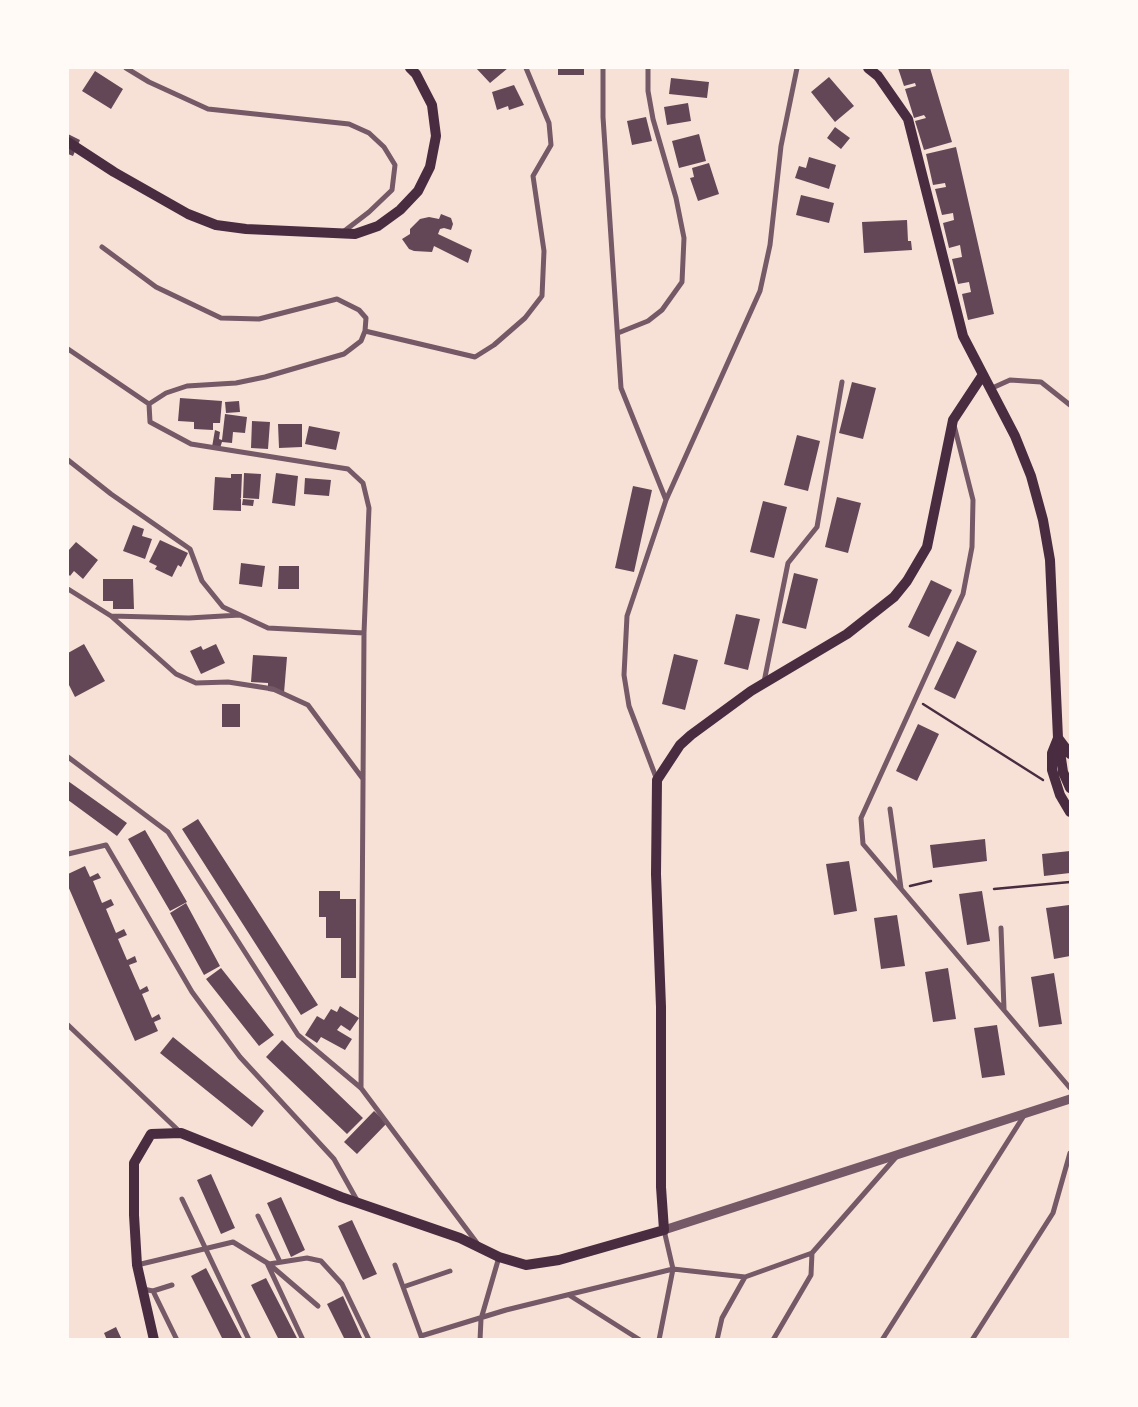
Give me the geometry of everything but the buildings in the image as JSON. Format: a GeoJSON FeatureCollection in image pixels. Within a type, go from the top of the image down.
{"type":"FeatureCollection","features":[{"type":"Feature","properties":{"kind":"main road"},"geometry":{"type":"LineString","coordinates":[[68,142],[114,172],[188,214],[216,225],[246,229],[354,234],[378,226],[400,210],[418,191],[430,166],[436,136],[432,106],[416,74],[410,68]]}},
{"type":"Feature","properties":{"kind":"main road"},"geometry":{"type":"LineString","coordinates":[[868,68],[889,90],[908,119],[964,336],[982,376],[1015,436],[1031,476],[1043,520],[1050,560],[1058,738],[1063,772],[1070,788]]}},
{"type":"Feature","properties":{"kind":"main road"},"geometry":{"type":"LineString","coordinates":[[154,1340],[148,1290],[138,1265],[134,1163],[151,1134],[181,1133],[358,1202],[421,1223],[499,1257],[526,1265],[560,1260],[664,1230],[661,1204],[661,1008],[656,874],[657,780],[680,745],[728,707],[848,634],[894,597],[907,581],[928,547],[953,420],[982,376]]}},
{"type":"Feature","properties":{"kind":"main road"},"geometry":{"type":"LineString","coordinates":[[1058,738],[1070,754]]}},
{"type":"Feature","properties":{"kind":"main road"},"geometry":{"type":"LineString","coordinates":[[1058,738],[1052,753],[1052,770],[1060,795],[1070,812]]}},
{"type":"Feature","properties":{"kind":"street"},"geometry":{"type":"LineString","coordinates":[[126,68],[149,82],[208,109],[342,123],[369,133],[384,147],[395,165],[392,190],[370,212],[342,233]]}},
{"type":"Feature","properties":{"kind":"street"},"geometry":{"type":"LineString","coordinates":[[365,331],[475,357],[494,345],[525,318],[542,296],[544,251],[533,176],[551,146],[549,124],[526,68]]}},
{"type":"Feature","properties":{"kind":"street"},"geometry":{"type":"LineString","coordinates":[[603,68],[603,117],[621,388],[666,500]]}},
{"type":"Feature","properties":{"kind":"street"},"geometry":{"type":"LineString","coordinates":[[618,333],[648,321],[662,310],[682,282],[684,238],[676,198],[653,119],[648,91],[648,68]]}},
{"type":"Feature","properties":{"kind":"street"},"geometry":{"type":"LineString","coordinates":[[657,780],[630,706],[624,675],[628,616],[666,500],[760,291],[770,245],[781,146],[797,68]]}},
{"type":"Feature","properties":{"kind":"street"},"geometry":{"type":"LineString","coordinates":[[102,247],[156,286],[221,318],[259,319],[337,299],[358,310],[366,318],[365,331],[361,341],[344,354],[265,377],[236,383],[187,386],[166,393],[149,404]]}},
{"type":"Feature","properties":{"kind":"street"},"geometry":{"type":"LineString","coordinates":[[68,349],[149,404]]}},
{"type":"Feature","properties":{"kind":"street"},"geometry":{"type":"LineString","coordinates":[[990,390],[1010,380],[1041,382],[1070,405]]}},
{"type":"Feature","properties":{"kind":"street"},"geometry":{"type":"LineString","coordinates":[[763,684],[788,563],[817,527],[842,382]]}},
{"type":"Feature","properties":{"kind":"street"},"geometry":{"type":"LineString","coordinates":[[149,404],[150,422],[191,444],[348,469],[363,483],[369,508],[364,633],[361,1088]]}},
{"type":"Feature","properties":{"kind":"street"},"geometry":{"type":"LineString","coordinates":[[953,420],[973,500],[972,548],[963,594],[861,818],[863,844],[1070,1088]]}},
{"type":"Feature","properties":{"kind":"street"},"geometry":{"type":"LineString","coordinates":[[68,460],[111,494],[190,549],[202,581],[223,607],[268,628],[364,633]]}},
{"type":"Feature","properties":{"kind":"street"},"geometry":{"type":"LineString","coordinates":[[68,589],[111,616],[176,674],[196,682],[228,682],[273,689],[308,705],[364,779]]}},
{"type":"Feature","properties":{"kind":"street"},"geometry":{"type":"LineString","coordinates":[[111,616],[189,618],[240,615]]}},
{"type":"Feature","properties":{"kind":"street"},"geometry":{"type":"LineString","coordinates":[[68,756],[168,832],[298,1035],[361,1088],[481,1248]]}},
{"type":"Feature","properties":{"kind":"street"},"geometry":{"type":"LineString","coordinates":[[890,809],[901,888]]}},
{"type":"Feature","properties":{"kind":"street"},"geometry":{"type":"LineString","coordinates":[[68,854],[106,845],[192,992],[240,1057],[334,1159],[358,1202]]}},
{"type":"Feature","properties":{"kind":"street"},"geometry":{"type":"LineString","coordinates":[[1001,928],[1004,1010]]}},
{"type":"Feature","properties":{"kind":"street"},"geometry":{"type":"LineString","coordinates":[[68,1025],[181,1133]]}},
{"type":"Feature","properties":{"kind":"street"},"geometry":{"type":"LineString","coordinates":[[659,1340],[673,1269],[664,1230],[1070,1099]]}},
{"type":"Feature","properties":{"kind":"street"},"geometry":{"type":"LineString","coordinates":[[882,1340],[1027,1112]]}},
{"type":"Feature","properties":{"kind":"street"},"geometry":{"type":"LineString","coordinates":[[395,1265],[421,1338],[506,1310],[673,1269],[745,1277],[812,1253],[899,1153]]}},
{"type":"Feature","properties":{"kind":"street"},"geometry":{"type":"LineString","coordinates":[[972,1340],[1053,1213],[1070,1153]]}},
{"type":"Feature","properties":{"kind":"street"},"geometry":{"type":"LineString","coordinates":[[182,1199],[249,1340]]}},
{"type":"Feature","properties":{"kind":"street"},"geometry":{"type":"LineString","coordinates":[[258,1216],[280,1262]]}},
{"type":"Feature","properties":{"kind":"street"},"geometry":{"type":"LineString","coordinates":[[138,1265],[233,1242],[268,1263],[318,1306]]}},
{"type":"Feature","properties":{"kind":"street"},"geometry":{"type":"LineString","coordinates":[[773,1340],[811,1275],[812,1253]]}},
{"type":"Feature","properties":{"kind":"street"},"geometry":{"type":"LineString","coordinates":[[480,1340],[481,1319],[499,1257]]}},
{"type":"Feature","properties":{"kind":"street"},"geometry":{"type":"LineString","coordinates":[[268,1263],[307,1258],[321,1261],[342,1284],[369,1340]]}},
{"type":"Feature","properties":{"kind":"street"},"geometry":{"type":"LineString","coordinates":[[268,1263],[303,1340]]}},
{"type":"Feature","properties":{"kind":"street"},"geometry":{"type":"LineString","coordinates":[[403,1287],[450,1271]]}},
{"type":"Feature","properties":{"kind":"street"},"geometry":{"type":"LineString","coordinates":[[717,1340],[722,1318],[745,1277]]}},
{"type":"Feature","properties":{"kind":"street"},"geometry":{"type":"LineString","coordinates":[[172,1285],[148,1290],[177,1340]]}},
{"type":"Feature","properties":{"kind":"street"},"geometry":{"type":"LineString","coordinates":[[569,1295],[640,1340]]}},
{"type":"Feature","properties":{"kind":"path"},"geometry":{"type":"LineString","coordinates":[[915,699],[1038,778]]}},
{"type":"Feature","properties":{"kind":"path"},"geometry":{"type":"LineString","coordinates":[[901,888],[931,881]]}},
{"type":"Feature","properties":{"kind":"path"},"geometry":{"type":"LineString","coordinates":[[994,889],[1070,882]]}}]}
